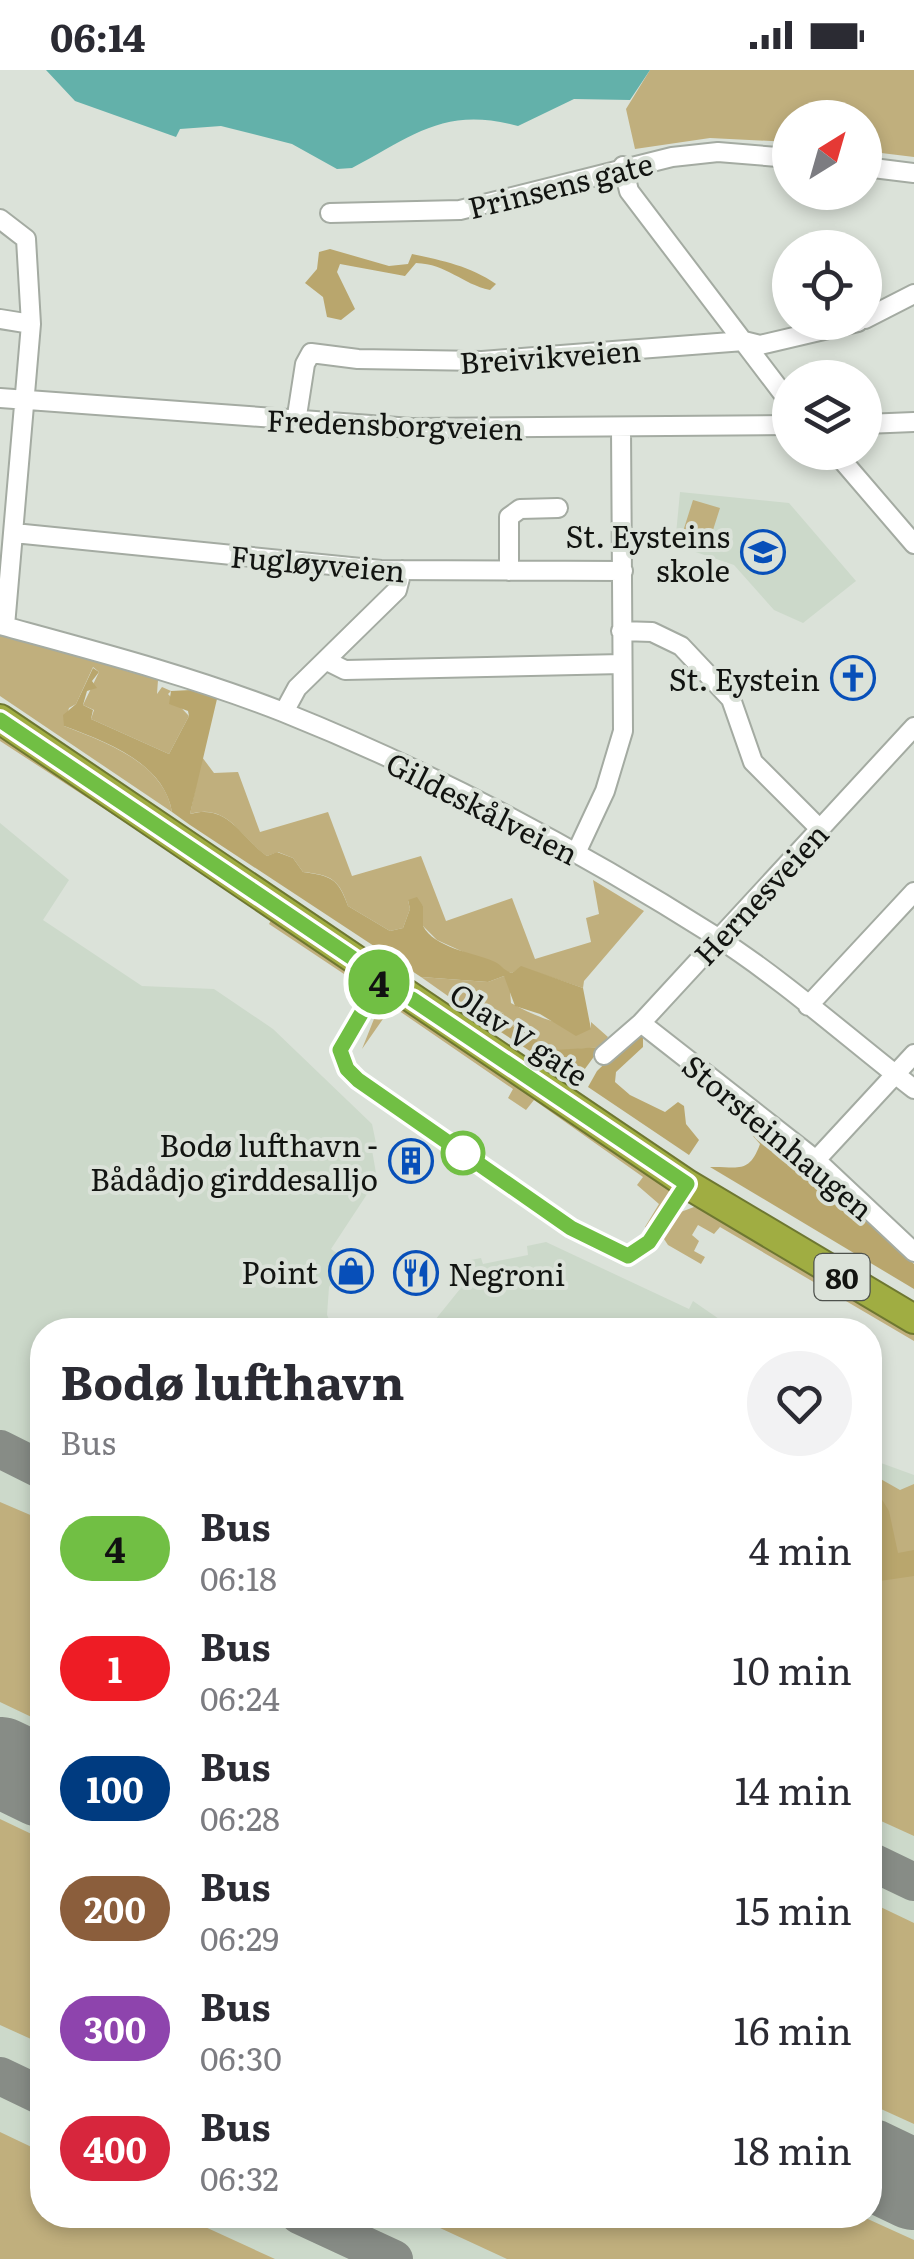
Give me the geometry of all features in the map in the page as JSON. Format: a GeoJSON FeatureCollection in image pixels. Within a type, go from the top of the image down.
{"type":"FeatureCollection","features":[{"type":"Feature","properties":{"kind":"highway","name":"Olav V gate"},"geometry":{"type":"LineString","coordinates":[[0,720],[687,1184],[914,1320]]}},
{"type":"Feature","properties":{"kind":"street","name":"Prinsens gate"},"geometry":{"type":"LineString","coordinates":[[330,213],[460,210],[623,166],[718,152],[772,156]]}},
{"type":"Feature","properties":{"kind":"street"},"geometry":{"type":"LineString","coordinates":[[623,166],[629,191],[772,378]]}},
{"type":"Feature","properties":{"kind":"street"},"geometry":{"type":"LineString","coordinates":[[882,170],[914,173]]}},
{"type":"Feature","properties":{"kind":"street"},"geometry":{"type":"LineString","coordinates":[[0,219],[26,239],[31,324],[14,532],[2,625]]}},
{"type":"Feature","properties":{"kind":"street"},"geometry":{"type":"LineString","coordinates":[[882,310],[914,294]]}},
{"type":"Feature","properties":{"kind":"street"},"geometry":{"type":"LineString","coordinates":[[0,320],[31,324]]}},
{"type":"Feature","properties":{"kind":"street","name":"Breivikveien"},"geometry":{"type":"LineString","coordinates":[[296,422],[304,364],[312,353],[358,359],[482,361],[744,341],[760,346],[784,340]]}},
{"type":"Feature","properties":{"kind":"street","name":"Fredensborgveien"},"geometry":{"type":"LineString","coordinates":[[0,398],[412,428],[772,425]]}},
{"type":"Feature","properties":{"kind":"street"},"geometry":{"type":"LineString","coordinates":[[882,423],[914,422]]}},
{"type":"Feature","properties":{"kind":"street"},"geometry":{"type":"LineString","coordinates":[[576,853],[618,756],[623,571],[621,428]]}},
{"type":"Feature","properties":{"kind":"street"},"geometry":{"type":"LineString","coordinates":[[850,470],[914,544]]}},
{"type":"Feature","properties":{"kind":"street"},"geometry":{"type":"LineString","coordinates":[[509,571],[509,517],[520,509],[558,508]]}},
{"type":"Feature","properties":{"kind":"street","name":"Fugløyveien"},"geometry":{"type":"LineString","coordinates":[[14,532],[402,570],[623,571]]}},
{"type":"Feature","properties":{"kind":"street"},"geometry":{"type":"LineString","coordinates":[[284,712],[298,688],[396,590],[402,570]]}},
{"type":"Feature","properties":{"kind":"street","name":"Gildeskålveien"},"geometry":{"type":"LineString","coordinates":[[2,625],[172,673],[284,712],[386,757],[576,853],[718,938],[914,1089]]}},
{"type":"Feature","properties":{"kind":"street"},"geometry":{"type":"LineString","coordinates":[[622,631],[667,636],[681,646],[730,699],[753,762],[820,829]]}},
{"type":"Feature","properties":{"kind":"street"},"geometry":{"type":"LineString","coordinates":[[327,661],[346,670],[622,664]]}},
{"type":"Feature","properties":{"kind":"street","name":"Hernesveien"},"geometry":{"type":"LineString","coordinates":[[604,1055],[641,1022],[913,731]]}},
{"type":"Feature","properties":{"kind":"street"},"geometry":{"type":"LineString","coordinates":[[808,1006],[914,892]]}},
{"type":"Feature","properties":{"kind":"street","name":"Storsteinhaugen"},"geometry":{"type":"LineString","coordinates":[[641,1022],[816,1160],[914,1252]]}},
{"type":"Feature","properties":{"kind":"street"},"geometry":{"type":"LineString","coordinates":[[816,1160],[914,1054]]}},
{"type":"Feature","properties":{"kind":"shaded area"},"geometry":{"type":"Polygon","coordinates":[[[650,70],[914,70],[914,157],[882,153],[882,100],[772,100],[772,141],[710,138],[635,149],[626,109],[650,70]]]}},
{"type":"Feature","properties":{"kind":"shaded area"},"geometry":{"type":"Polygon","coordinates":[[[330,249],[389,266],[408,264],[412,254],[466,268],[496,284],[490,290],[427,264],[416,263],[405,276],[340,264],[337,272],[355,309],[341,320],[327,317],[323,297],[305,283],[317,269],[319,252],[330,249]]]}},
{"type":"Feature","properties":{"kind":"shaded area","name":"St. Eysteins skole"},"geometry":{"type":"Polygon","coordinates":[[[680,492],[789,503],[856,581],[803,623],[774,610],[734,565],[675,545],[680,492]]]}},
{"type":"Feature","properties":{"kind":"shaded area"},"geometry":{"type":"Polygon","coordinates":[[[693,500],[720,508],[707,549],[680,541],[693,500]]]}},
{"type":"Feature","properties":{"kind":"shaded area"},"geometry":{"type":"Polygon","coordinates":[[[0,634],[158,680],[157,694],[162,687],[171,691],[168,694],[189,716],[169,754],[91,719],[94,710],[83,705],[99,672],[93,667],[76,704],[69,708],[64,726],[115,748],[146,768],[167,795],[172,812],[0,696],[0,634]]]}},
{"type":"Feature","properties":{"kind":"shaded area"},"geometry":{"type":"Polygon","coordinates":[[[93,668],[99,672],[92,681],[97,688],[87,691],[83,705],[93,710],[91,719],[169,754],[189,716],[188,711],[169,704],[171,691],[191,690],[217,699],[190,814],[215,813],[267,856],[277,852],[293,858],[303,872],[332,880],[348,906],[390,931],[403,928],[410,909],[408,900],[417,897],[423,906],[423,926],[445,944],[493,961],[512,973],[521,966],[583,988],[591,1029],[576,1036],[540,1014],[515,1006],[504,976],[488,982],[421,977],[172,812],[167,795],[146,767],[115,747],[64,726],[63,715],[76,704],[93,668]]]}},
{"type":"Feature","properties":{"kind":"shaded area"},"geometry":{"type":"Polygon","coordinates":[[[0,726],[353,973],[358,989],[354,994],[350,978],[269,924],[272,918],[0,741],[0,726]]]}},
{"type":"Feature","properties":{"kind":"shaded area"},"geometry":{"type":"Polygon","coordinates":[[[202,757],[214,773],[238,772],[260,832],[328,812],[352,876],[421,856],[446,921],[512,898],[535,959],[591,942],[586,918],[599,914],[593,880],[644,911],[584,981],[583,988],[521,967],[512,973],[505,971],[437,940],[423,926],[423,906],[408,900],[410,909],[403,928],[390,931],[348,906],[333,880],[303,872],[293,858],[278,852],[267,856],[215,813],[190,814],[202,757]]]}},
{"type":"Feature","properties":{"kind":"shaded area","name":"Bodø lufthavn - Bådådjo girddesalljo"},"geometry":{"type":"Polygon","coordinates":[[[0,823],[69,880],[43,920],[142,986],[214,989],[273,1029],[372,1124],[377,1148],[372,1150],[377,1179],[331,1249],[347,1260],[329,1287],[328,1318],[30,1318],[30,2228],[882,2228],[882,1463],[914,1475],[914,2259],[0,2259],[0,823]]]}},
{"type":"Feature","properties":{"kind":"shaded area"},"geometry":{"type":"Polygon","coordinates":[[[504,976],[509,979],[511,1003],[569,1026],[591,1029],[591,1022],[608,1037],[601,1047],[556,1051],[506,1022],[503,1013],[495,1009],[472,1013],[421,977],[488,982],[504,976]]]}},
{"type":"Feature","properties":{"kind":"shaded area"},"geometry":{"type":"Polygon","coordinates":[[[392,1000],[670,1185],[670,1199],[649,1231],[645,1227],[659,1204],[637,1185],[643,1177],[534,1100],[526,1110],[508,1098],[513,1089],[392,1006],[362,1049],[378,1009],[392,1000]]]}},
{"type":"Feature","properties":{"kind":"shaded area"},"geometry":{"type":"Polygon","coordinates":[[[485,1008],[503,1013],[507,1023],[555,1050],[601,1047],[579,1077],[571,1078],[472,1013],[485,1008]]]}},
{"type":"Feature","properties":{"kind":"shaded area"},"geometry":{"type":"Polygon","coordinates":[[[636,1033],[643,1034],[643,1047],[616,1072],[615,1082],[630,1095],[665,1112],[678,1102],[684,1106],[686,1124],[699,1140],[689,1155],[588,1087],[597,1071],[636,1033]]]}},
{"type":"Feature","properties":{"kind":"shaded area"},"geometry":{"type":"Polygon","coordinates":[[[731,1104],[818,1173],[914,1264],[914,1289],[710,1167],[746,1165],[760,1144],[728,1108],[731,1104]]]}},
{"type":"Feature","properties":{"kind":"shaded area"},"geometry":{"type":"Polygon","coordinates":[[[694,1207],[713,1212],[914,1329],[914,1341],[882,1322],[882,1318],[875,1318],[720,1227],[714,1234],[698,1225],[692,1235],[699,1241],[694,1251],[705,1257],[701,1264],[668,1245],[662,1236],[678,1213],[694,1207]]]}},
{"type":"Feature","properties":{"kind":"shaded area"},"geometry":{"type":"Polygon","coordinates":[[[546,1242],[689,1309],[693,1301],[718,1318],[437,1318],[460,1289],[456,1282],[462,1285],[468,1276],[463,1272],[471,1260],[481,1258],[483,1264],[528,1255],[527,1246],[546,1242]]]}},
{"type":"Feature","properties":{"kind":"shaded area"},"geometry":{"type":"Polygon","coordinates":[[[882,1480],[900,1490],[914,1484],[914,1836],[882,1821],[882,1480]]]}},
{"type":"Feature","properties":{"kind":"shaded area"},"geometry":{"type":"Polygon","coordinates":[[[882,1500],[889,1511],[898,1553],[914,1550],[914,1576],[882,1581],[882,1500]]]}},
{"type":"Feature","properties":{"kind":"shaded area"},"geometry":{"type":"Polygon","coordinates":[[[0,1502],[30,1515],[30,1716],[0,1702],[0,1502]]]}},
{"type":"Feature","properties":{"kind":"shaded area"},"geometry":{"type":"Polygon","coordinates":[[[0,1819],[30,1833],[30,2039],[0,2025],[0,1819]]]}},
{"type":"Feature","properties":{"kind":"shaded area"},"geometry":{"type":"Polygon","coordinates":[[[882,1908],[914,1923],[914,2124],[882,2109],[882,1908]]]}},
{"type":"Feature","properties":{"kind":"shaded area"},"geometry":{"type":"Polygon","coordinates":[[[0,2132],[30,2146],[30,2228],[207,2228],[275,2259],[0,2259],[0,2132]]]}},
{"type":"Feature","properties":{"kind":"shaded area"},"geometry":{"type":"Polygon","coordinates":[[[882,2225],[914,2240],[914,2259],[507,2259],[440,2228],[882,2225]]]}},
{"type":"Feature","properties":{"kind":"water"},"geometry":{"type":"Polygon","coordinates":[[[46,70],[650,70],[630,100],[574,99],[518,126],[470,119],[450,122],[413,135],[352,168],[337,169],[292,144],[221,126],[180,129],[176,137],[75,101],[46,70]]]}},
{"type":"Feature","properties":{"kind":"taxiway"},"geometry":{"type":"LineString","coordinates":[[0,1449],[30,1464]]}},
{"type":"Feature","properties":{"kind":"taxiway"},"geometry":{"type":"LineString","coordinates":[[882,1867],[914,1882]]}},
{"type":"Feature","properties":{"kind":"taxiway"},"geometry":{"type":"LineString","coordinates":[[0,2076],[30,2090]]}},
{"type":"Feature","properties":{"kind":"taxiway"},"geometry":{"type":"LineString","coordinates":[[327,2228],[394,2259]]}},
{"type":"Feature","properties":{"kind":"runway"},"geometry":{"type":"LineString","coordinates":[[0,1762],[30,1776]]}},
{"type":"Feature","properties":{"kind":"runway"},"geometry":{"type":"LineString","coordinates":[[882,2170],[914,2185]]}},
{"type":"Feature","properties":{"kind":"bus line","name":"4"},"geometry":{"type":"LineString","coordinates":[[0,720],[382,978],[343,1038],[340,1050],[347,1069],[358,1080],[571,1228],[618,1253],[628,1256],[641,1250],[660,1228],[687,1184],[412,999]]}},
{"type":"Feature","properties":{"kind":"place","name":"St. Eysteins skole"},"geometry":{"type":"Point","coordinates":[763,552]}},
{"type":"Feature","properties":{"kind":"place","name":"St. Eystein"},"geometry":{"type":"Point","coordinates":[853,678]}},
{"type":"Feature","properties":{"kind":"place","name":"Bodø lufthavn - Bådådjo girddesalljo"},"geometry":{"type":"Point","coordinates":[411,1161]}},
{"type":"Feature","properties":{"kind":"place","name":"Point"},"geometry":{"type":"Point","coordinates":[351,1271]}},
{"type":"Feature","properties":{"kind":"place","name":"Negroni"},"geometry":{"type":"Point","coordinates":[416,1273]}}]}
